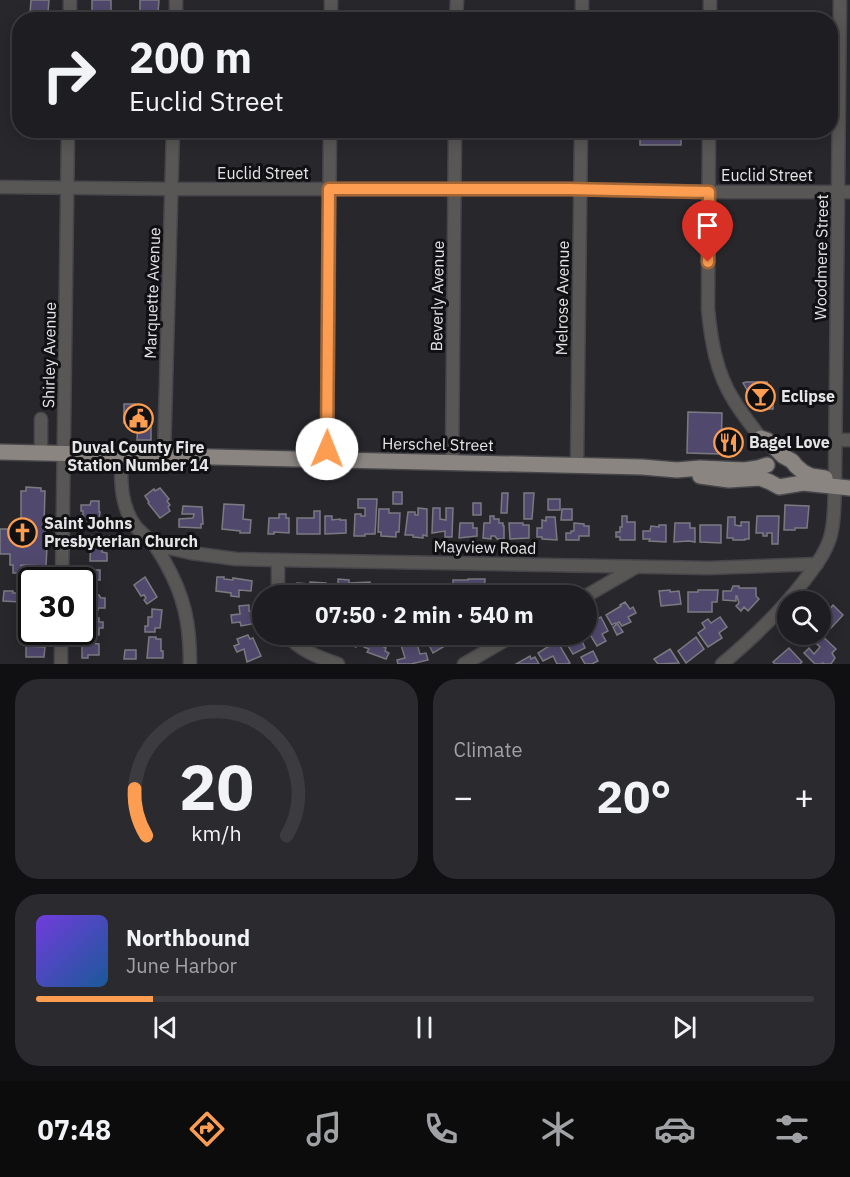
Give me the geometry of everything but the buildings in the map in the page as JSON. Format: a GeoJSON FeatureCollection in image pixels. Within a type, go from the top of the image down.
{"type":"FeatureCollection","features":[{"type":"Feature","properties":{"kind":"main road"},"geometry":{"type":"LineString","coordinates":[[770,482],[767,477],[768,464],[766,453],[760,442],[761,438],[767,440],[783,456],[792,460],[796,466],[811,476],[843,484]]}},
{"type":"Feature","properties":{"kind":"main road","name":"Herschel Street"},"geometry":{"type":"LineString","coordinates":[[0,452],[577,465],[677,470],[700,468],[744,470],[758,468],[783,456]]}},
{"type":"Feature","properties":{"kind":"main road"},"geometry":{"type":"LineString","coordinates":[[791,484],[797,472],[796,466]]}},
{"type":"Feature","properties":{"kind":"main road"},"geometry":{"type":"LineString","coordinates":[[677,470],[718,479],[760,478],[779,487],[809,483],[843,484]]}},
{"type":"Feature","properties":{"kind":"street","name":"Woodmere Street"},"geometry":{"type":"LineString","coordinates":[[722,664],[771,619],[817,564],[830,539],[843,484],[836,440],[844,192],[840,0]]}},
{"type":"Feature","properties":{"kind":"street","name":"Shirley Avenue"},"geometry":{"type":"LineString","coordinates":[[62,567],[68,138]]}},
{"type":"Feature","properties":{"kind":"street","name":"Marquette Avenue"},"geometry":{"type":"LineString","coordinates":[[164,456],[173,138]]}},
{"type":"Feature","properties":{"kind":"street"},"geometry":{"type":"LineString","coordinates":[[327,460],[330,138]]}},
{"type":"Feature","properties":{"kind":"street","name":"Beverly Avenue"},"geometry":{"type":"LineString","coordinates":[[453,463],[455,138]]}},
{"type":"Feature","properties":{"kind":"street","name":"Melrose Avenue"},"geometry":{"type":"LineString","coordinates":[[577,465],[581,138]]}},
{"type":"Feature","properties":{"kind":"street"},"geometry":{"type":"LineString","coordinates":[[709,138],[708,309],[710,333],[716,361],[725,384],[733,400],[761,438]]}},
{"type":"Feature","properties":{"kind":"street","name":"Euclid Street"},"geometry":{"type":"LineString","coordinates":[[0,187],[844,192]]}},
{"type":"Feature","properties":{"kind":"street"},"geometry":{"type":"LineString","coordinates":[[41,419],[41,453]]}},
{"type":"Feature","properties":{"kind":"street"},"geometry":{"type":"LineString","coordinates":[[836,440],[850,440]]}},
{"type":"Feature","properties":{"kind":"street"},"geometry":{"type":"LineString","coordinates":[[121,456],[121,488],[125,505],[134,524],[155,545],[170,571],[184,606],[190,637],[190,664]]}},
{"type":"Feature","properties":{"kind":"street","name":"Mayview Road"},"geometry":{"type":"LineString","coordinates":[[155,545],[191,553],[278,560],[708,568],[817,564]]}},
{"type":"Feature","properties":{"kind":"street"},"geometry":{"type":"LineString","coordinates":[[278,560],[278,585]]}},
{"type":"Feature","properties":{"kind":"street"},"geometry":{"type":"LineString","coordinates":[[597,590],[637,567]]}},
{"type":"Feature","properties":{"kind":"street"},"geometry":{"type":"LineString","coordinates":[[61,645],[61,664]]}},
{"type":"Feature","properties":{"kind":"street"},"geometry":{"type":"LineString","coordinates":[[296,645],[338,664]]}},
{"type":"Feature","properties":{"kind":"street"},"geometry":{"type":"LineString","coordinates":[[464,664],[497,645]]}},
{"type":"Feature","properties":{"kind":"place","name":"Eclipse"},"geometry":{"type":"Point","coordinates":[760,396]}},
{"type":"Feature","properties":{"kind":"place","name":"Duval County Fire Station Number 14"},"geometry":{"type":"Point","coordinates":[138,419]}},
{"type":"Feature","properties":{"kind":"place","name":"Bagel Love"},"geometry":{"type":"Point","coordinates":[728,442]}},
{"type":"Feature","properties":{"kind":"place","name":"Saint Johns Presbyterian Church"},"geometry":{"type":"Point","coordinates":[23,532]}},
{"type":"Feature","properties":{"kind":"route"},"geometry":{"type":"LineString","coordinates":[[327,449],[329,189],[569,189],[709,192],[708,262]]}}]}
